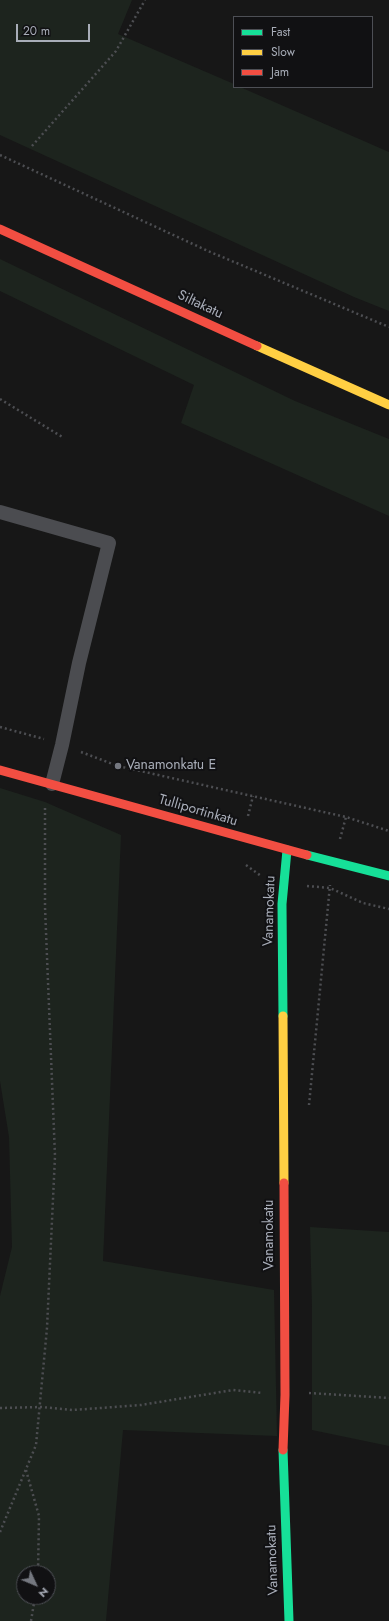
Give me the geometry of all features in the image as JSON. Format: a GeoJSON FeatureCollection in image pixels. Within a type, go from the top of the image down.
{"type":"FeatureCollection","features":[{"type":"Feature","properties":{"kind":"street","name":"Siltakatu"},"geometry":{"type":"LineString","coordinates":[[0,229],[389,405]]}},
{"type":"Feature","properties":{"kind":"street","name":"Tulliportinkatu"},"geometry":{"type":"LineString","coordinates":[[0,770],[287,850],[389,876]]}},
{"type":"Feature","properties":{"kind":"street","name":"Vanamokatu"},"geometry":{"type":"LineString","coordinates":[[287,850],[282,904],[285,1395],[283,1461],[289,1621]]}},
{"type":"Feature","properties":{"kind":"lane"},"geometry":{"type":"LineString","coordinates":[[0,512],[109,543],[79,663],[62,745],[52,784]]}},
{"type":"Feature","properties":{"kind":"path"},"geometry":{"type":"LineString","coordinates":[[32,146],[116,51],[145,0]]}},
{"type":"Feature","properties":{"kind":"path"},"geometry":{"type":"LineString","coordinates":[[0,155],[208,251],[389,327]]}},
{"type":"Feature","properties":{"kind":"path"},"geometry":{"type":"LineString","coordinates":[[0,399],[64,438]]}},
{"type":"Feature","properties":{"kind":"path"},"geometry":{"type":"LineString","coordinates":[[0,727],[62,745],[118,766],[346,817],[389,831]]}},
{"type":"Feature","properties":{"kind":"path"},"geometry":{"type":"LineString","coordinates":[[0,1532],[36,1445],[41,1407],[47,1328],[55,1156],[45,907],[45,802]]}},
{"type":"Feature","properties":{"kind":"path"},"geometry":{"type":"LineString","coordinates":[[308,1110],[333,862],[346,817]]}},
{"type":"Feature","properties":{"kind":"path"},"geometry":{"type":"LineString","coordinates":[[317,888],[330,888],[363,903],[389,909]]}},
{"type":"Feature","properties":{"kind":"path"},"geometry":{"type":"LineString","coordinates":[[0,1408],[41,1407],[73,1410],[108,1408],[141,1405],[233,1390],[285,1395],[303,1393],[389,1398]]}},
{"type":"Feature","properties":{"kind":"path"},"geometry":{"type":"LineString","coordinates":[[26,1470],[39,1516],[38,1565]]}},
{"type":"Feature","properties":{"kind":"path"},"geometry":{"type":"LineString","coordinates":[[31,1621],[34,1605]]}},
{"type":"Feature","properties":{"kind":"shaded area"},"geometry":{"type":"Polygon","coordinates":[[[0,0],[132,0],[118,34],[233,84],[233,88],[242,88],[389,152],[389,311],[354,297],[0,135],[0,0]]]}},
{"type":"Feature","properties":{"kind":"shaded area"},"geometry":{"type":"Polygon","coordinates":[[[0,259],[295,401],[389,439],[389,516],[181,423],[194,385],[0,291],[0,259]]]}},
{"type":"Feature","properties":{"kind":"shaded area"},"geometry":{"type":"Polygon","coordinates":[[[0,788],[45,802],[121,835],[103,1261],[274,1290],[277,1436],[123,1430],[106,1621],[0,1621],[0,1296],[12,1247],[9,1137],[0,1081],[0,788]]]}},
{"type":"Feature","properties":{"kind":"shaded area"},"geometry":{"type":"Polygon","coordinates":[[[310,1227],[389,1232],[389,1446],[312,1430],[312,1307],[310,1227]]]}},
{"type":"Feature","properties":{"kind":"traffic: fast"},"geometry":{"type":"LineString","coordinates":[[283,1016],[282,904],[287,850]]}},
{"type":"Feature","properties":{"kind":"traffic: fast"},"geometry":{"type":"LineString","coordinates":[[307,855],[389,876]]}},
{"type":"Feature","properties":{"kind":"traffic: fast"},"geometry":{"type":"LineString","coordinates":[[283,1450],[289,1621]]}},
{"type":"Feature","properties":{"kind":"traffic: slow"},"geometry":{"type":"LineString","coordinates":[[257,346],[389,405]]}},
{"type":"Feature","properties":{"kind":"traffic: slow"},"geometry":{"type":"LineString","coordinates":[[283,1016],[284,1183]]}},
{"type":"Feature","properties":{"kind":"traffic: jam"},"geometry":{"type":"LineString","coordinates":[[0,229],[257,346]]}},
{"type":"Feature","properties":{"kind":"traffic: jam"},"geometry":{"type":"LineString","coordinates":[[0,770],[307,855]]}},
{"type":"Feature","properties":{"kind":"traffic: jam"},"geometry":{"type":"LineString","coordinates":[[283,1450],[285,1395],[284,1183]]}},
{"type":"Feature","properties":{"kind":"place","name":"Vanamonkatu E"},"geometry":{"type":"Point","coordinates":[118,766]}}]}
